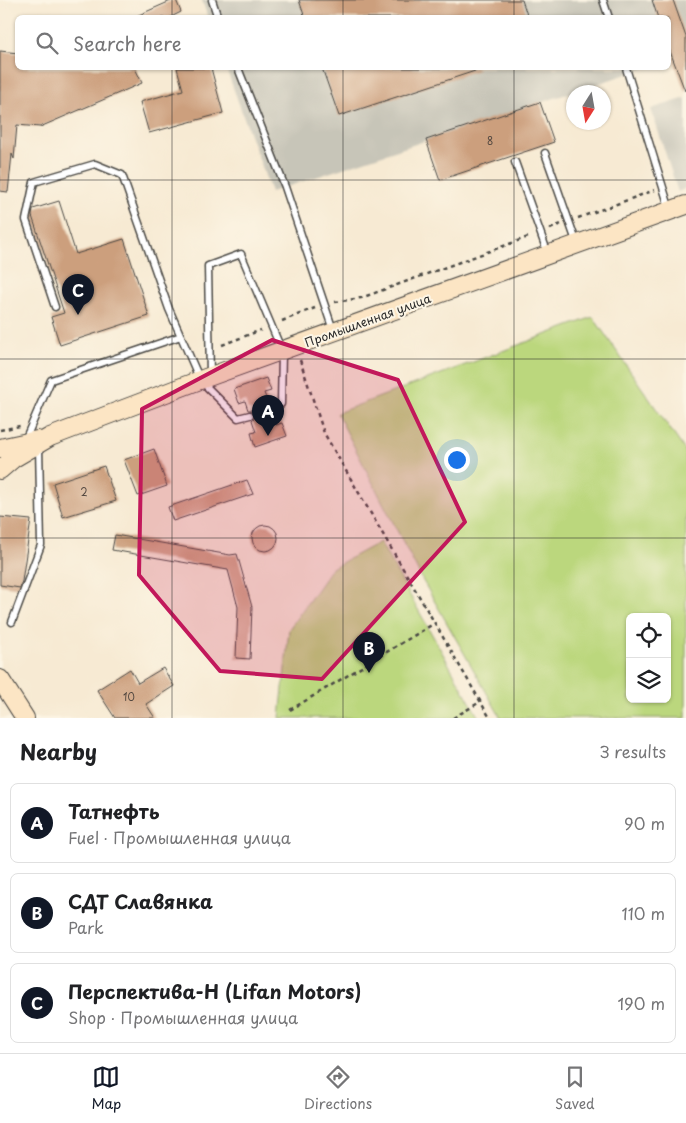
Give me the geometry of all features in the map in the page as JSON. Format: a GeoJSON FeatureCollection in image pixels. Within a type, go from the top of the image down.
{"type":"FeatureCollection","features":[{"type":"Feature","properties":{"kind":"main road","name":"Промышленная улица"},"geometry":{"type":"LineString","coordinates":[[35,437],[205,379],[678,208]]}},
{"type":"Feature","properties":{"kind":"main road"},"geometry":{"type":"LineString","coordinates":[[0,448],[35,437]]}},
{"type":"Feature","properties":{"kind":"main road"},"geometry":{"type":"LineString","coordinates":[[0,470],[35,437]]}},
{"type":"Feature","properties":{"kind":"main road"},"geometry":{"type":"LineString","coordinates":[[0,679],[25,718]]}},
{"type":"Feature","properties":{"kind":"lane"},"geometry":{"type":"LineString","coordinates":[[212,0],[217,15]]}},
{"type":"Feature","properties":{"kind":"lane"},"geometry":{"type":"LineString","coordinates":[[603,0],[608,15]]}},
{"type":"Feature","properties":{"kind":"lane"},"geometry":{"type":"LineString","coordinates":[[239,70],[285,187],[334,333]]}},
{"type":"Feature","properties":{"kind":"lane"},"geometry":{"type":"LineString","coordinates":[[627,70],[663,187],[678,208]]}},
{"type":"Feature","properties":{"kind":"lane"},"geometry":{"type":"LineString","coordinates":[[545,153],[577,245]]}},
{"type":"Feature","properties":{"kind":"lane"},"geometry":{"type":"LineString","coordinates":[[515,162],[548,255]]}},
{"type":"Feature","properties":{"kind":"lane"},"geometry":{"type":"LineString","coordinates":[[55,307],[26,220],[34,182],[95,164],[122,175],[169,309],[180,336],[205,379],[238,418],[250,415]]}},
{"type":"Feature","properties":{"kind":"lane"},"geometry":{"type":"LineString","coordinates":[[205,379],[208,266],[241,254],[289,349],[281,404],[270,408]]}},
{"type":"Feature","properties":{"kind":"lane"},"geometry":{"type":"LineString","coordinates":[[12,622],[41,545],[35,437],[52,380],[180,336]]}},
{"type":"Feature","properties":{"kind":"path"},"geometry":{"type":"LineString","coordinates":[[282,321],[324,304],[361,298],[663,187]]}},
{"type":"Feature","properties":{"kind":"path"},"geometry":{"type":"LineString","coordinates":[[222,346],[261,330]]}},
{"type":"Feature","properties":{"kind":"path"},"geometry":{"type":"LineString","coordinates":[[289,349],[324,433],[490,718]]}},
{"type":"Feature","properties":{"kind":"path"},"geometry":{"type":"LineString","coordinates":[[0,430],[35,437]]}},
{"type":"Feature","properties":{"kind":"path"},"geometry":{"type":"LineString","coordinates":[[290,710],[434,623]]}},
{"type":"Feature","properties":{"kind":"path"},"geometry":{"type":"LineString","coordinates":[[453,718],[480,702]]}},
{"type":"Feature","properties":{"kind":"highlighted area"},"geometry":{"type":"Polygon","coordinates":[[[272,340],[398,380],[465,522],[322,679],[220,671],[139,575],[142,409],[272,340]]]}},
{"type":"Feature","properties":{"kind":"shaded area"},"geometry":{"type":"Polygon","coordinates":[[[202,0],[685,0],[686,56],[671,60],[671,15],[207,15],[202,0]]]}},
{"type":"Feature","properties":{"kind":"shaded area"},"geometry":{"type":"Polygon","coordinates":[[[227,70],[639,70],[594,85],[566,85],[566,94],[271,192],[227,70]]]}},
{"type":"Feature","properties":{"kind":"shaded area"},"geometry":{"type":"Polygon","coordinates":[[[686,98],[686,188],[678,192],[651,109],[686,98]]]}},
{"type":"Feature","properties":{"kind":"green space"},"geometry":{"type":"Polygon","coordinates":[[[593,317],[686,452],[686,718],[501,718],[423,581],[337,413],[593,317]]]}},
{"type":"Feature","properties":{"kind":"green space"},"geometry":{"type":"Polygon","coordinates":[[[380,542],[479,718],[280,718],[289,629],[332,568],[380,542]]]}},
{"type":"Feature","properties":{"kind":"building"},"geometry":{"type":"Polygon","coordinates":[[[173,0],[176,0],[181,12],[175,15],[139,15],[173,0]]]}},
{"type":"Feature","properties":{"kind":"building"},"geometry":{"type":"Polygon","coordinates":[[[299,0],[522,0],[527,15],[304,15],[299,0]]]}},
{"type":"Feature","properties":{"kind":"building"},"geometry":{"type":"Polygon","coordinates":[[[652,0],[673,0],[686,37],[685,91],[671,54],[671,15],[657,15],[652,0]]]}},
{"type":"Feature","properties":{"kind":"building"},"geometry":{"type":"Polygon","coordinates":[[[0,51],[15,53],[15,70],[136,70],[142,83],[40,127],[17,125],[14,159],[12,154],[8,192],[0,191],[0,51]]]}},
{"type":"Feature","properties":{"kind":"building"},"geometry":{"type":"Polygon","coordinates":[[[178,70],[212,70],[223,113],[149,133],[140,102],[183,90],[178,70]]]}},
{"type":"Feature","properties":{"kind":"building"},"geometry":{"type":"Polygon","coordinates":[[[323,70],[478,70],[339,116],[323,70]]]}},
{"type":"Feature","properties":{"kind":"building"},"geometry":{"type":"Polygon","coordinates":[[[540,102],[554,142],[440,180],[426,140],[540,102]]]}},
{"type":"Feature","properties":{"kind":"building"},"geometry":{"type":"Polygon","coordinates":[[[59,201],[76,254],[124,239],[149,316],[60,345],[51,317],[64,313],[32,216],[33,209],[59,201]]]}},
{"type":"Feature","properties":{"kind":"building"},"geometry":{"type":"Polygon","coordinates":[[[266,378],[271,391],[264,393],[268,403],[265,407],[266,410],[271,413],[276,425],[282,423],[287,436],[255,447],[251,433],[256,432],[252,420],[255,417],[255,413],[252,410],[248,410],[245,401],[239,403],[234,389],[266,378]]]}},
{"type":"Feature","properties":{"kind":"building"},"geometry":{"type":"Polygon","coordinates":[[[154,449],[167,486],[138,496],[124,460],[154,449]]]}},
{"type":"Feature","properties":{"kind":"building"},"geometry":{"type":"Polygon","coordinates":[[[104,466],[116,501],[63,517],[53,483],[104,466]]]}},
{"type":"Feature","properties":{"kind":"building"},"geometry":{"type":"Polygon","coordinates":[[[247,480],[253,494],[173,521],[168,507],[247,480]]]}},
{"type":"Feature","properties":{"kind":"building"},"geometry":{"type":"Polygon","coordinates":[[[0,517],[31,520],[20,588],[0,585],[0,517]]]}},
{"type":"Feature","properties":{"kind":"building"},"geometry":{"type":"Polygon","coordinates":[[[265,525],[275,528],[278,538],[275,548],[265,551],[255,548],[252,538],[255,528],[265,525]]]}},
{"type":"Feature","properties":{"kind":"building"},"geometry":{"type":"Polygon","coordinates":[[[115,535],[230,555],[237,554],[252,607],[250,659],[236,658],[238,607],[228,570],[112,550],[115,535]]]}},
{"type":"Feature","properties":{"kind":"building"},"geometry":{"type":"Polygon","coordinates":[[[163,668],[174,686],[146,704],[155,718],[115,718],[97,690],[130,669],[138,683],[163,668]]]}},
{"type":"Feature","properties":{"kind":"place","name":"Перспектива-Н (Lifan Motors)"},"geometry":{"type":"Point","coordinates":[78,315]}},
{"type":"Feature","properties":{"kind":"place","name":"Татнефть"},"geometry":{"type":"Point","coordinates":[268,436]}},
{"type":"Feature","properties":{"kind":"place","name":"СДТ Славянка"},"geometry":{"type":"Point","coordinates":[369,673]}}]}
